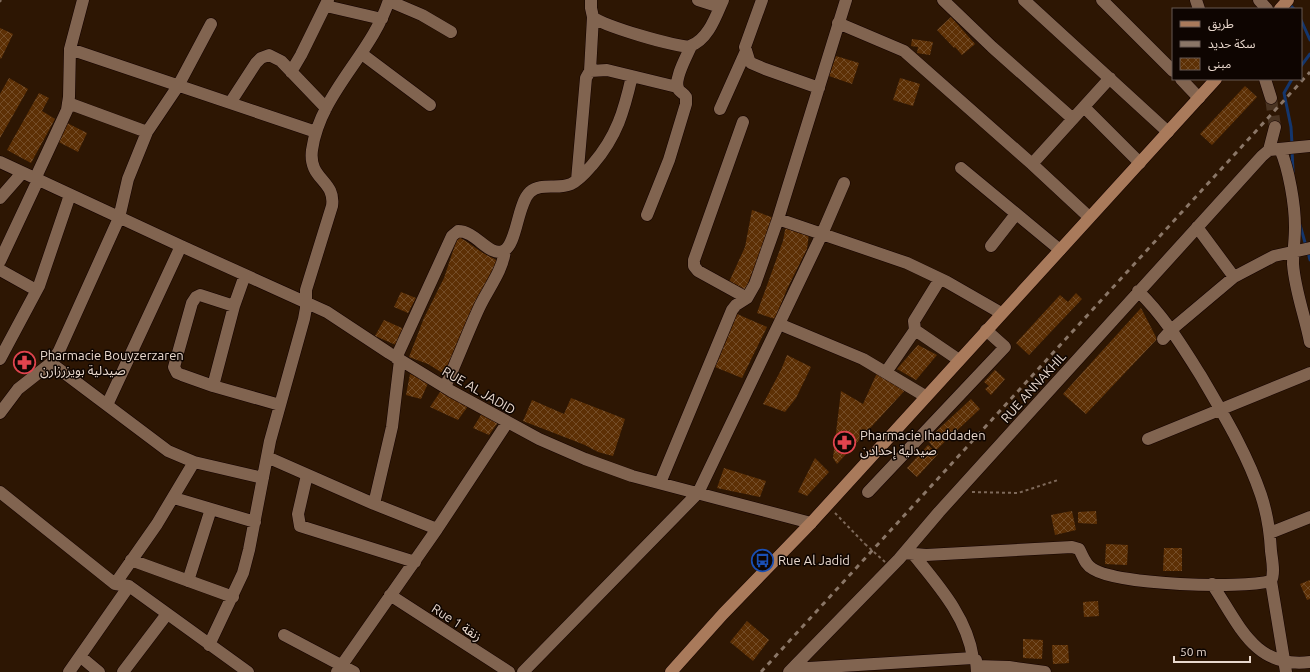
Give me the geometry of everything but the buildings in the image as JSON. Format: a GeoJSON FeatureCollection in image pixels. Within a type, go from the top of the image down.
{"type":"FeatureCollection","features":[{"type":"Feature","properties":{"kind":"main road"},"geometry":{"type":"LineString","coordinates":[[1281,8],[1288,0]]}},
{"type":"Feature","properties":{"kind":"main road"},"geometry":{"type":"LineString","coordinates":[[671,672],[723,614],[811,523],[925,396],[1215,80]]}},
{"type":"Feature","properties":{"kind":"street"},"geometry":{"type":"LineString","coordinates":[[577,180],[586,78],[590,70],[594,18],[591,8],[591,0]]}},
{"type":"Feature","properties":{"kind":"street"},"geometry":{"type":"LineString","coordinates":[[594,18],[604,23],[657,40],[678,46],[691,46],[699,41],[708,32],[721,4],[698,0]]}},
{"type":"Feature","properties":{"kind":"street"},"geometry":{"type":"LineString","coordinates":[[762,0],[745,47],[751,63],[820,88]]}},
{"type":"Feature","properties":{"kind":"street"},"geometry":{"type":"LineString","coordinates":[[660,483],[732,310],[736,305],[747,298],[755,284],[778,220],[846,0]]}},
{"type":"Feature","properties":{"kind":"street"},"geometry":{"type":"LineString","coordinates":[[943,0],[992,47],[1073,119]]}},
{"type":"Feature","properties":{"kind":"street"},"geometry":{"type":"LineString","coordinates":[[1024,0],[1168,132]]}},
{"type":"Feature","properties":{"kind":"street"},"geometry":{"type":"LineString","coordinates":[[1102,0],[1172,70]]}},
{"type":"Feature","properties":{"kind":"street"},"geometry":{"type":"LineString","coordinates":[[1259,0],[1266,8]]}},
{"type":"Feature","properties":{"kind":"street"},"geometry":{"type":"LineString","coordinates":[[0,261],[64,116],[68,103],[70,49],[79,1]]}},
{"type":"Feature","properties":{"kind":"street"},"geometry":{"type":"LineString","coordinates":[[209,645],[233,597],[243,573],[255,522],[267,457],[304,319],[306,290],[333,201],[329,187],[318,177],[312,164],[312,150],[316,132],[326,108],[362,54],[382,19],[389,1],[422,15],[452,32]]}},
{"type":"Feature","properties":{"kind":"street"},"geometry":{"type":"LineString","coordinates":[[291,72],[327,3],[382,19]]}},
{"type":"Feature","properties":{"kind":"street"},"geometry":{"type":"LineString","coordinates":[[0,413],[4,397],[51,363],[59,351],[119,218],[128,179],[147,132],[178,86],[211,24]]}},
{"type":"Feature","properties":{"kind":"street"},"geometry":{"type":"LineString","coordinates":[[838,24],[904,51],[1032,164],[1089,217]]}},
{"type":"Feature","properties":{"kind":"street"},"geometry":{"type":"LineString","coordinates":[[678,88],[680,72],[691,46]]}},
{"type":"Feature","properties":{"kind":"street"},"geometry":{"type":"LineString","coordinates":[[70,49],[316,132]]}},
{"type":"Feature","properties":{"kind":"street"},"geometry":{"type":"LineString","coordinates":[[720,109],[746,51]]}},
{"type":"Feature","properties":{"kind":"street"},"geometry":{"type":"LineString","coordinates":[[362,54],[430,105]]}},
{"type":"Feature","properties":{"kind":"street"},"geometry":{"type":"LineString","coordinates":[[230,103],[261,58],[266,56],[274,56],[326,108]]}},
{"type":"Feature","properties":{"kind":"street"},"geometry":{"type":"LineString","coordinates":[[590,70],[599,69],[632,76],[678,88],[684,94],[686,104],[669,160],[647,215]]}},
{"type":"Feature","properties":{"kind":"street"},"geometry":{"type":"LineString","coordinates":[[445,387],[484,296],[503,263],[505,250],[512,240],[520,212],[530,192],[538,187],[563,187],[577,180],[586,173],[612,139],[626,106],[632,76]]}},
{"type":"Feature","properties":{"kind":"street"},"geometry":{"type":"LineString","coordinates":[[1032,164],[1110,78]]}},
{"type":"Feature","properties":{"kind":"street"},"geometry":{"type":"LineString","coordinates":[[1182,80],[1199,98]]}},
{"type":"Feature","properties":{"kind":"street"},"geometry":{"type":"LineString","coordinates":[[1265,80],[1270,98]]}},
{"type":"Feature","properties":{"kind":"street"},"geometry":{"type":"LineString","coordinates":[[68,103],[147,132]]}},
{"type":"Feature","properties":{"kind":"street"},"geometry":{"type":"LineString","coordinates":[[1084,107],[1140,163]]}},
{"type":"Feature","properties":{"kind":"street"},"geometry":{"type":"LineString","coordinates":[[743,122],[694,260],[694,266],[698,271],[747,298]]}},
{"type":"Feature","properties":{"kind":"street"},"geometry":{"type":"LineString","coordinates":[[1275,127],[1280,149],[1286,163],[1295,227],[1302,250],[1295,280],[1310,342]]}},
{"type":"Feature","properties":{"kind":"street"},"geometry":{"type":"LineString","coordinates":[[1280,149],[1310,146]]}},
{"type":"Feature","properties":{"kind":"street","name":"RUE ANNAKHIL"},"geometry":{"type":"LineString","coordinates":[[790,670],[909,553],[957,492],[1262,156],[1280,149]]}},
{"type":"Feature","properties":{"kind":"street","name":"RUE AL JADID"},"geometry":{"type":"LineString","coordinates":[[0,162],[36,180],[340,319],[398,359],[507,423],[585,459],[632,476],[811,523]]}},
{"type":"Feature","properties":{"kind":"street"},"geometry":{"type":"LineString","coordinates":[[960,168],[1060,250]]}},
{"type":"Feature","properties":{"kind":"street"},"geometry":{"type":"LineString","coordinates":[[0,198],[22,173]]}},
{"type":"Feature","properties":{"kind":"street"},"geometry":{"type":"LineString","coordinates":[[523,672],[698,493],[822,234],[844,183]]}},
{"type":"Feature","properties":{"kind":"street"},"geometry":{"type":"LineString","coordinates":[[0,359],[36,290],[70,195]]}},
{"type":"Feature","properties":{"kind":"street"},"geometry":{"type":"LineString","coordinates":[[991,246],[1016,214]]}},
{"type":"Feature","properties":{"kind":"street"},"geometry":{"type":"LineString","coordinates":[[778,220],[906,263],[940,279],[1001,313]]}},
{"type":"Feature","properties":{"kind":"street"},"geometry":{"type":"LineString","coordinates":[[1197,227],[1234,277]]}},
{"type":"Feature","properties":{"kind":"street"},"geometry":{"type":"LineString","coordinates":[[374,504],[389,440],[398,359],[452,236],[458,231],[466,232],[475,237],[492,251],[498,253],[505,250]]}},
{"type":"Feature","properties":{"kind":"street"},"geometry":{"type":"LineString","coordinates":[[107,405],[180,246]]}},
{"type":"Feature","properties":{"kind":"street"},"geometry":{"type":"LineString","coordinates":[[1167,334],[1234,277],[1274,256],[1302,250]]}},
{"type":"Feature","properties":{"kind":"street"},"geometry":{"type":"LineString","coordinates":[[0,270],[36,290]]}},
{"type":"Feature","properties":{"kind":"street"},"geometry":{"type":"LineString","coordinates":[[213,386],[234,306],[245,275]]}},
{"type":"Feature","properties":{"kind":"street"},"geometry":{"type":"LineString","coordinates":[[886,372],[915,330],[914,321],[940,279]]}},
{"type":"Feature","properties":{"kind":"street"},"geometry":{"type":"LineString","coordinates":[[1138,291],[1151,303],[1167,334],[1221,409],[1254,476],[1261,496],[1270,533],[1273,567],[1265,582],[1285,667]]}},
{"type":"Feature","properties":{"kind":"street"},"geometry":{"type":"LineString","coordinates":[[234,306],[200,295],[196,297],[192,303],[174,367],[177,373],[182,375],[213,386],[280,405]]}},
{"type":"Feature","properties":{"kind":"street"},"geometry":{"type":"LineString","coordinates":[[779,324],[849,352],[886,372],[925,396]]}},
{"type":"Feature","properties":{"kind":"street"},"geometry":{"type":"LineString","coordinates":[[915,330],[959,360]]}},
{"type":"Feature","properties":{"kind":"street"},"geometry":{"type":"LineString","coordinates":[[868,492],[1006,347],[986,330]]}},
{"type":"Feature","properties":{"kind":"street"},"geometry":{"type":"LineString","coordinates":[[51,363],[168,451],[194,462],[263,478]]}},
{"type":"Feature","properties":{"kind":"street"},"geometry":{"type":"LineString","coordinates":[[1148,439],[1310,373]]}},
{"type":"Feature","properties":{"kind":"street"},"geometry":{"type":"LineString","coordinates":[[340,669],[390,595],[437,530],[507,423]]}},
{"type":"Feature","properties":{"kind":"street"},"geometry":{"type":"LineString","coordinates":[[267,457],[437,530]]}},
{"type":"Feature","properties":{"kind":"street"},"geometry":{"type":"LineString","coordinates":[[115,584],[174,498],[194,462]]}},
{"type":"Feature","properties":{"kind":"street"},"geometry":{"type":"LineString","coordinates":[[307,475],[298,514],[300,526],[415,562]]}},
{"type":"Feature","properties":{"kind":"street"},"geometry":{"type":"LineString","coordinates":[[0,492],[115,584],[129,586],[248,672]]}},
{"type":"Feature","properties":{"kind":"street"},"geometry":{"type":"LineString","coordinates":[[174,498],[255,522]]}},
{"type":"Feature","properties":{"kind":"street"},"geometry":{"type":"LineString","coordinates":[[188,581],[211,509]]}},
{"type":"Feature","properties":{"kind":"street"},"geometry":{"type":"LineString","coordinates":[[1270,533],[1310,517]]}},
{"type":"Feature","properties":{"kind":"street"},"geometry":{"type":"LineString","coordinates":[[909,553],[971,554],[1072,548],[1078,549],[1089,566],[1105,574],[1164,583],[1196,586],[1265,582]]}},
{"type":"Feature","properties":{"kind":"street"},"geometry":{"type":"LineString","coordinates":[[909,553],[950,603],[963,624],[971,641],[976,665]]}},
{"type":"Feature","properties":{"kind":"street"},"geometry":{"type":"LineString","coordinates":[[131,560],[233,597]]}},
{"type":"Feature","properties":{"kind":"street"},"geometry":{"type":"LineString","coordinates":[[1212,584],[1247,637],[1259,651],[1285,667],[1310,662]]}},
{"type":"Feature","properties":{"kind":"street"},"geometry":{"type":"LineString","coordinates":[[69,672],[81,657],[129,586]]}},
{"type":"Feature","properties":{"kind":"street","name":"Rue 1 زنقة"},"geometry":{"type":"LineString","coordinates":[[390,595],[509,672]]}},
{"type":"Feature","properties":{"kind":"street"},"geometry":{"type":"LineString","coordinates":[[129,670],[167,614]]}},
{"type":"Feature","properties":{"kind":"street"},"geometry":{"type":"LineString","coordinates":[[284,634],[340,669],[354,672]]}},
{"type":"Feature","properties":{"kind":"street"},"geometry":{"type":"LineString","coordinates":[[81,657],[99,672]]}},
{"type":"Feature","properties":{"kind":"street"},"geometry":{"type":"LineString","coordinates":[[790,670],[976,665],[1037,671]]}},
{"type":"Feature","properties":{"kind":"path"},"geometry":{"type":"LineString","coordinates":[[957,492],[1018,493],[1058,480]]}},
{"type":"Feature","properties":{"kind":"path"},"geometry":{"type":"LineString","coordinates":[[827,505],[885,562]]}},
{"type":"Feature","properties":{"kind":"waterway"},"geometry":{"type":"LineString","coordinates":[[1288,3],[1293,8]]}},
{"type":"Feature","properties":{"kind":"waterway"},"geometry":{"type":"LineString","coordinates":[[1302,22],[1310,40]]}},
{"type":"Feature","properties":{"kind":"waterway"},"geometry":{"type":"LineString","coordinates":[[1302,65],[1310,54]]}},
{"type":"Feature","properties":{"kind":"waterway"},"geometry":{"type":"LineString","coordinates":[[1291,80],[1284,93],[1291,127],[1292,144]]}},
{"type":"Feature","properties":{"kind":"waterway"},"geometry":{"type":"LineString","coordinates":[[1292,150],[1293,172]]}},
{"type":"Feature","properties":{"kind":"waterway"},"geometry":{"type":"LineString","coordinates":[[1300,225],[1306,246]]}},
{"type":"Feature","properties":{"kind":"waterway"},"geometry":{"type":"LineString","coordinates":[[1308,252],[1310,260]]}},
{"type":"Feature","properties":{"kind":"tunnel"},"geometry":{"type":"LineString","coordinates":[[1271,98],[1275,127]]}},
{"type":"Feature","properties":{"kind":"railway"},"geometry":{"type":"LineString","coordinates":[[761,672],[1310,72]]}},
{"type":"Feature","properties":{"kind":"place","name":"Pharmacie Bouyzerzaren صيدلية بويزرزارن"},"geometry":{"type":"Point","coordinates":[25,362]}},
{"type":"Feature","properties":{"kind":"place","name":"Pharmacie Ihaddaden صيدلية إحدادن"},"geometry":{"type":"Point","coordinates":[844,442]}},
{"type":"Feature","properties":{"kind":"place","name":"Rue Al Jadid"},"geometry":{"type":"Point","coordinates":[762,560]}}]}
